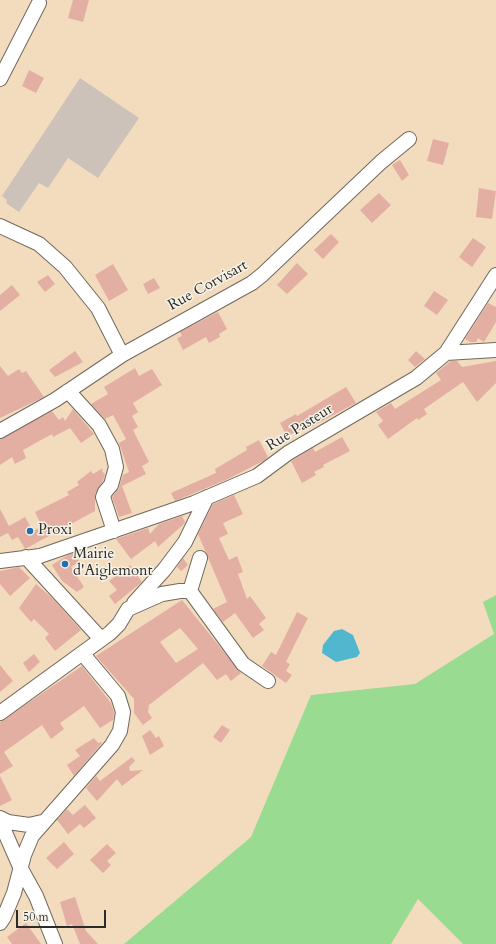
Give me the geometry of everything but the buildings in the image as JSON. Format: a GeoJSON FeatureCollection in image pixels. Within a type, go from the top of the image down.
{"type":"FeatureCollection","features":[{"type":"Feature","properties":{"kind":"street"},"geometry":{"type":"LineString","coordinates":[[0,79],[39,2]]}},
{"type":"Feature","properties":{"kind":"street","name":"Rue Corvisart"},"geometry":{"type":"LineString","coordinates":[[0,431],[34,413],[122,354],[252,283],[381,162],[409,139]]}},
{"type":"Feature","properties":{"kind":"street"},"geometry":{"type":"LineString","coordinates":[[0,226],[39,244],[65,267],[98,308],[122,354]]}},
{"type":"Feature","properties":{"kind":"street","name":"Rue Pasteur"},"geometry":{"type":"LineString","coordinates":[[0,561],[40,556],[207,498],[257,476],[288,453],[416,378],[446,353],[496,275]]}},
{"type":"Feature","properties":{"kind":"street"},"geometry":{"type":"LineString","coordinates":[[446,353],[496,350]]}},
{"type":"Feature","properties":{"kind":"street"},"geometry":{"type":"LineString","coordinates":[[68,391],[100,425],[112,449],[116,467],[111,484],[103,497],[114,531]]}},
{"type":"Feature","properties":{"kind":"street"},"geometry":{"type":"LineString","coordinates":[[0,713],[83,654],[119,624],[128,609],[139,599],[164,570],[184,542],[207,498]]}},
{"type":"Feature","properties":{"kind":"street"},"geometry":{"type":"LineString","coordinates":[[26,557],[101,639]]}},
{"type":"Feature","properties":{"kind":"street"},"geometry":{"type":"LineString","coordinates":[[190,591],[200,558]]}},
{"type":"Feature","properties":{"kind":"street"},"geometry":{"type":"LineString","coordinates":[[128,609],[162,594],[190,591]]}},
{"type":"Feature","properties":{"kind":"street"},"geometry":{"type":"LineString","coordinates":[[190,591],[243,664],[268,681]]}},
{"type":"Feature","properties":{"kind":"street"},"geometry":{"type":"LineString","coordinates":[[0,923],[4,917],[21,869],[28,843],[42,822],[112,745],[120,731],[123,712],[118,696],[83,654]]}},
{"type":"Feature","properties":{"kind":"street"},"geometry":{"type":"LineString","coordinates":[[0,818],[8,822],[29,825],[42,822]]}},
{"type":"Feature","properties":{"kind":"street"},"geometry":{"type":"LineString","coordinates":[[0,821],[21,869],[36,896],[55,944]]}},
{"type":"Feature","properties":{"kind":"shaded area"},"geometry":{"type":"Polygon","coordinates":[[[80,78],[139,118],[98,178],[68,158],[48,188],[39,183],[19,212],[6,203],[7,200],[2,196],[80,78]]]}},
{"type":"Feature","properties":{"kind":"green space"},"geometry":{"type":"Polygon","coordinates":[[[496,595],[496,944],[463,944],[418,899],[391,944],[124,944],[251,837],[311,695],[415,684],[494,634],[483,602],[496,595]]]}},
{"type":"Feature","properties":{"kind":"water"},"geometry":{"type":"Polygon","coordinates":[[[342,629],[353,635],[360,653],[357,657],[336,662],[322,653],[323,645],[334,631],[342,629]]]}},
{"type":"Feature","properties":{"kind":"place","name":"Proxi"},"geometry":{"type":"Point","coordinates":[30,531]}},
{"type":"Feature","properties":{"kind":"place","name":"Mairie d'Aiglemont"},"geometry":{"type":"Point","coordinates":[65,564]}}]}
